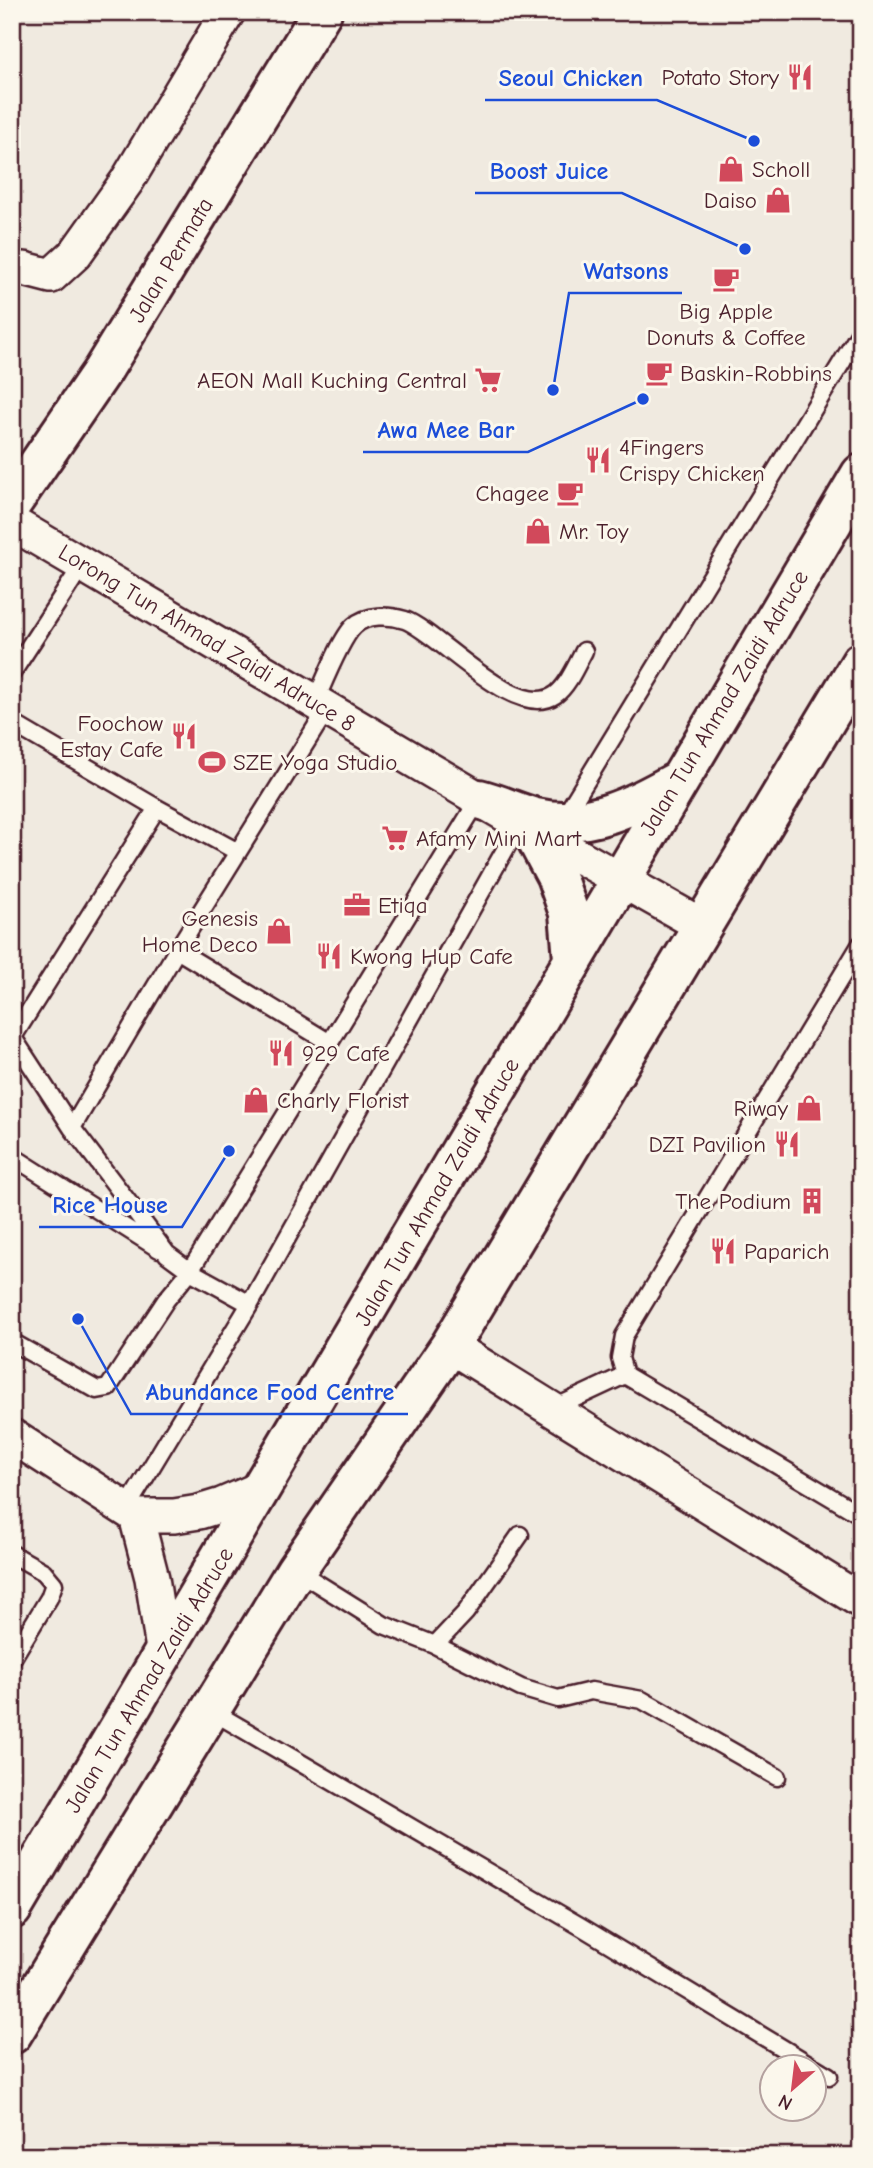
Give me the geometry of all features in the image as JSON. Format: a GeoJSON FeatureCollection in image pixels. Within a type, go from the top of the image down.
{"type":"FeatureCollection","features":[{"type":"Feature","properties":{"kind":"main road","name":"Jalan Permata"},"geometry":{"type":"LineString","coordinates":[[12,503],[103,370],[312,16]]}},
{"type":"Feature","properties":{"kind":"main road","name":"Jalan Tun Ahmad Zaidi Adruce"},"geometry":{"type":"LineString","coordinates":[[12,1909],[861,474]]}},
{"type":"Feature","properties":{"kind":"main road"},"geometry":{"type":"LineString","coordinates":[[12,2034],[296,1570],[450,1346],[861,662]]}},
{"type":"Feature","properties":{"kind":"main road"},"geometry":{"type":"LineString","coordinates":[[537,824],[590,819],[613,813],[635,805],[677,781]]}},
{"type":"Feature","properties":{"kind":"main road"},"geometry":{"type":"LineString","coordinates":[[479,799],[537,818],[569,913],[573,958]]}},
{"type":"Feature","properties":{"kind":"street"},"geometry":{"type":"LineString","coordinates":[[24,269],[51,276],[75,254],[127,181],[228,12]]}},
{"type":"Feature","properties":{"kind":"street","name":"Lorong Tun Ahmad Zaidi Adruce 8"},"geometry":{"type":"LineString","coordinates":[[12,523],[479,799]]}},
{"type":"Feature","properties":{"kind":"street"},"geometry":{"type":"LineString","coordinates":[[537,824],[620,879],[701,925]]}},
{"type":"Feature","properties":{"kind":"street"},"geometry":{"type":"LineString","coordinates":[[450,1346],[861,1601]]}},
{"type":"Feature","properties":{"kind":"street"},"geometry":{"type":"LineString","coordinates":[[12,1436],[131,1513],[199,1512],[264,1487]]}},
{"type":"Feature","properties":{"kind":"street"},"geometry":{"type":"LineString","coordinates":[[131,1513],[152,1578],[164,1656]]}},
{"type":"Feature","properties":{"kind":"lane"},"geometry":{"type":"LineString","coordinates":[[131,1513],[250,1304],[537,824],[861,331]]}},
{"type":"Feature","properties":{"kind":"lane"},"geometry":{"type":"LineString","coordinates":[[12,673],[83,564]]}},
{"type":"Feature","properties":{"kind":"lane"},"geometry":{"type":"LineString","coordinates":[[72,1128],[238,852],[321,705],[337,655],[354,626],[376,616],[405,620],[488,680],[524,699],[541,701],[556,695],[573,673],[584,651]]}},
{"type":"Feature","properties":{"kind":"lane"},"geometry":{"type":"LineString","coordinates":[[12,723],[238,852]]}},
{"type":"Feature","properties":{"kind":"lane"},"geometry":{"type":"LineString","coordinates":[[12,1342],[97,1390],[108,1388],[166,1300],[190,1271],[479,799]]}},
{"type":"Feature","properties":{"kind":"lane"},"geometry":{"type":"LineString","coordinates":[[157,808],[13,1037],[72,1128],[167,1254]]}},
{"type":"Feature","properties":{"kind":"lane"},"geometry":{"type":"LineString","coordinates":[[861,944],[624,1336],[620,1357],[625,1375],[861,1515]]}},
{"type":"Feature","properties":{"kind":"lane"},"geometry":{"type":"LineString","coordinates":[[177,950],[330,1043]]}},
{"type":"Feature","properties":{"kind":"lane"},"geometry":{"type":"LineString","coordinates":[[12,1156],[190,1271],[250,1304]]}},
{"type":"Feature","properties":{"kind":"lane"},"geometry":{"type":"LineString","coordinates":[[552,1409],[625,1375]]}},
{"type":"Feature","properties":{"kind":"lane"},"geometry":{"type":"LineString","coordinates":[[435,1645],[466,1612],[520,1535]]}},
{"type":"Feature","properties":{"kind":"lane"},"geometry":{"type":"LineString","coordinates":[[12,1554],[44,1572],[54,1584],[49,1598],[12,1659]]}},
{"type":"Feature","properties":{"kind":"lane"},"geometry":{"type":"LineString","coordinates":[[296,1570],[384,1625],[435,1645],[521,1688],[558,1699],[591,1691],[642,1700],[777,1777]]}},
{"type":"Feature","properties":{"kind":"lane"},"geometry":{"type":"LineString","coordinates":[[210,1710],[580,1926],[788,2052]]}},
{"type":"Feature","properties":{"kind":"place","name":"Potato Story"},"geometry":{"type":"Point","coordinates":[800,77]}},
{"type":"Feature","properties":{"kind":"place","name":"Seoul Chicken"},"geometry":{"type":"Point","coordinates":[754,141]}},
{"type":"Feature","properties":{"kind":"place","name":"Scholl"},"geometry":{"type":"Point","coordinates":[731,169]}},
{"type":"Feature","properties":{"kind":"place","name":"Daiso"},"geometry":{"type":"Point","coordinates":[778,200]}},
{"type":"Feature","properties":{"kind":"place","name":"Boost Juice"},"geometry":{"type":"Point","coordinates":[745,249]}},
{"type":"Feature","properties":{"kind":"place","name":"Big Apple Donuts & Coffee"},"geometry":{"type":"Point","coordinates":[726,279]}},
{"type":"Feature","properties":{"kind":"place","name":"Baskin-Robbins"},"geometry":{"type":"Point","coordinates":[659,373]}},
{"type":"Feature","properties":{"kind":"place","name":"AEON Mall Kuching Central"},"geometry":{"type":"Point","coordinates":[488,380]}},
{"type":"Feature","properties":{"kind":"place","name":"Watsons"},"geometry":{"type":"Point","coordinates":[553,390]}},
{"type":"Feature","properties":{"kind":"place","name":"Awa Mee Bar"},"geometry":{"type":"Point","coordinates":[643,399]}},
{"type":"Feature","properties":{"kind":"place","name":"4Fingers Crispy Chicken"},"geometry":{"type":"Point","coordinates":[598,460]}},
{"type":"Feature","properties":{"kind":"place","name":"Chagee"},"geometry":{"type":"Point","coordinates":[570,493]}},
{"type":"Feature","properties":{"kind":"place","name":"Mr. Toy"},"geometry":{"type":"Point","coordinates":[538,531]}},
{"type":"Feature","properties":{"kind":"place","name":"Foochow Estay Cafe"},"geometry":{"type":"Point","coordinates":[184,736]}},
{"type":"Feature","properties":{"kind":"place","name":"SZE Yoga Studio"},"geometry":{"type":"Point","coordinates":[212,762]}},
{"type":"Feature","properties":{"kind":"place","name":"Afamy Mini Mart"},"geometry":{"type":"Point","coordinates":[395,838]}},
{"type":"Feature","properties":{"kind":"place","name":"Etiqa"},"geometry":{"type":"Point","coordinates":[357,905]}},
{"type":"Feature","properties":{"kind":"place","name":"Genesis Home Deco"},"geometry":{"type":"Point","coordinates":[279,931]}},
{"type":"Feature","properties":{"kind":"place","name":"Kwong Hup Cafe"},"geometry":{"type":"Point","coordinates":[329,956]}},
{"type":"Feature","properties":{"kind":"place","name":"929 Cafe"},"geometry":{"type":"Point","coordinates":[281,1053]}},
{"type":"Feature","properties":{"kind":"place","name":"Charly Florist"},"geometry":{"type":"Point","coordinates":[256,1100]}},
{"type":"Feature","properties":{"kind":"place","name":"Riway"},"geometry":{"type":"Point","coordinates":[809,1108]}},
{"type":"Feature","properties":{"kind":"place","name":"DZI Pavilion"},"geometry":{"type":"Point","coordinates":[787,1144]}},
{"type":"Feature","properties":{"kind":"place","name":"Rice House"},"geometry":{"type":"Point","coordinates":[229,1151]}},
{"type":"Feature","properties":{"kind":"place","name":"The Podium"},"geometry":{"type":"Point","coordinates":[812,1201]}},
{"type":"Feature","properties":{"kind":"place","name":"Paparich"},"geometry":{"type":"Point","coordinates":[723,1251]}},
{"type":"Feature","properties":{"kind":"place","name":"Abundance Food Centre"},"geometry":{"type":"Point","coordinates":[78,1319]}}]}
